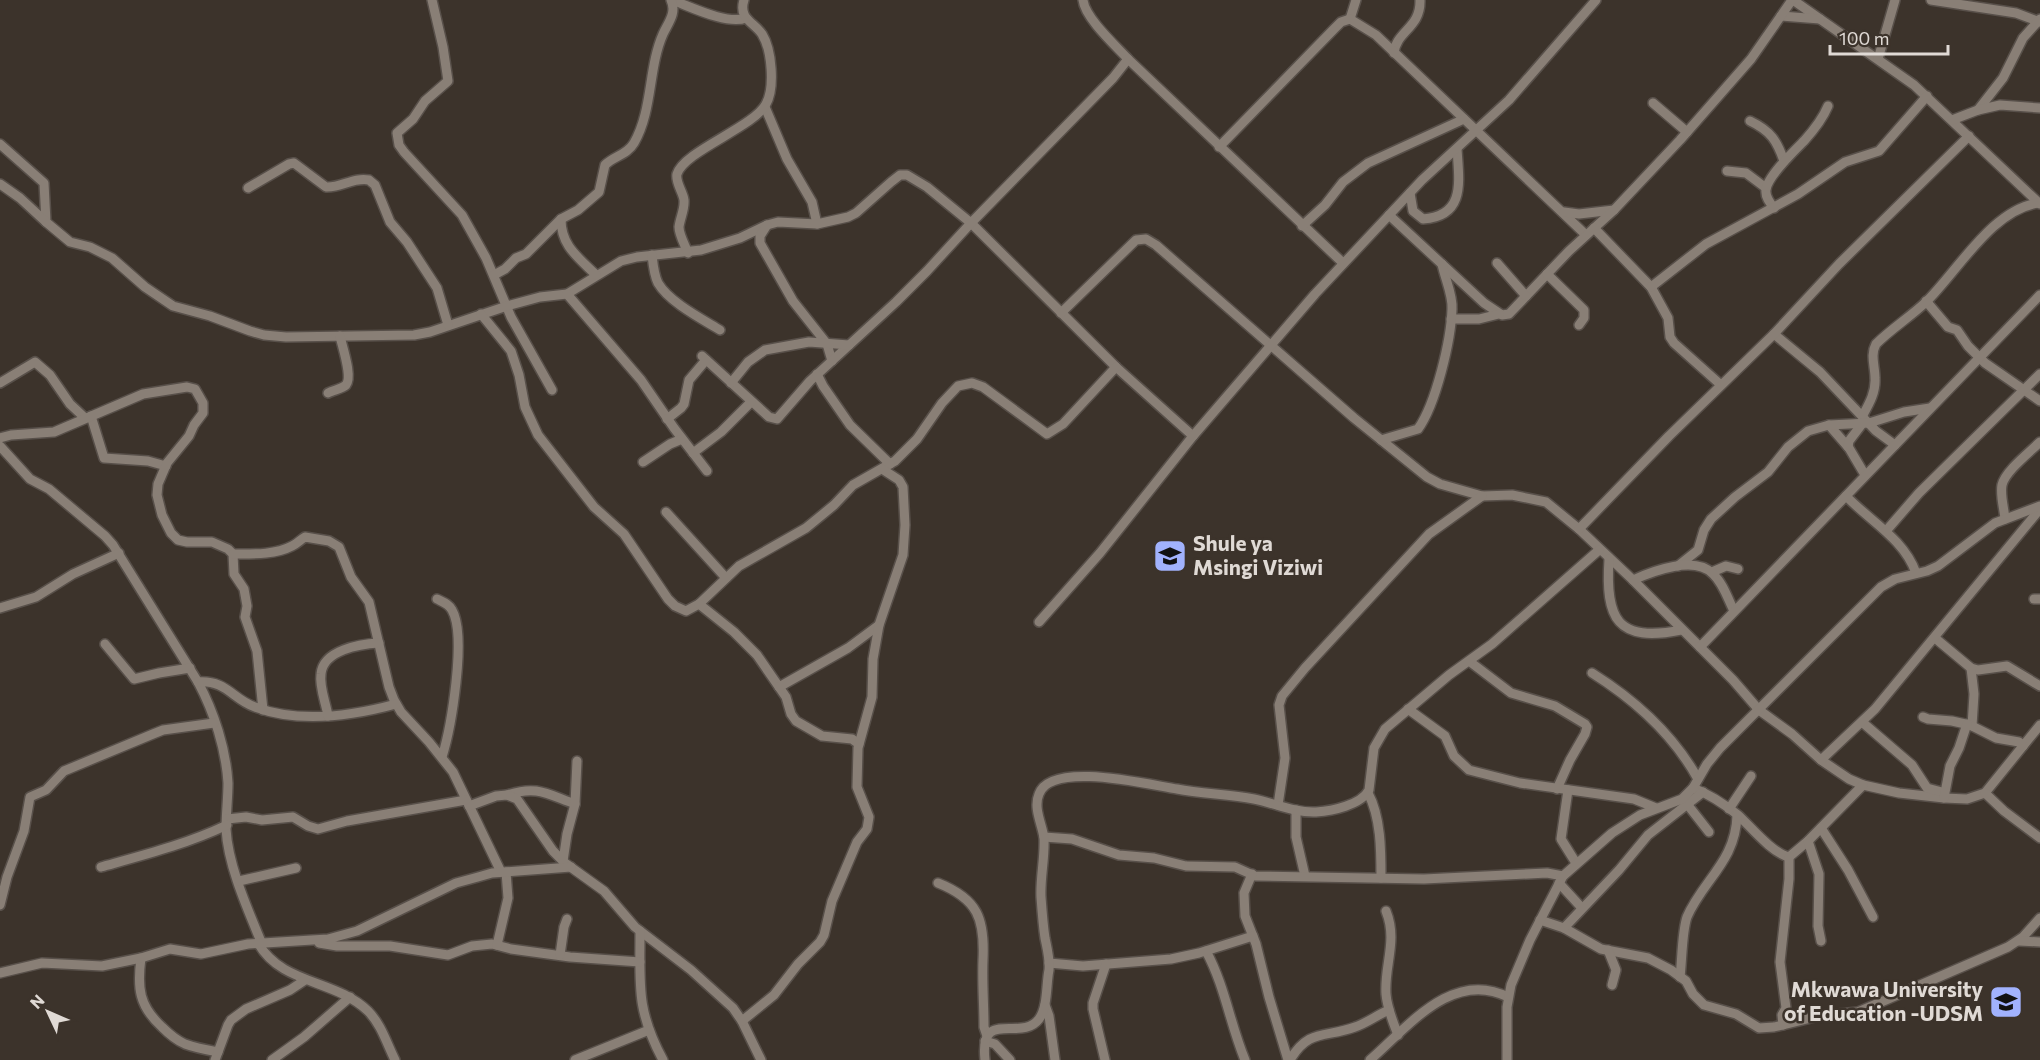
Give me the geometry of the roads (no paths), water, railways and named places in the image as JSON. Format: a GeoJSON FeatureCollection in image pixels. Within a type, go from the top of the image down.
{"type":"FeatureCollection","features":[{"type":"Feature","properties":{"kind":"street"},"geometry":{"type":"LineString","coordinates":[[432,0],[448,81],[425,101],[413,119],[397,133],[397,139],[404,152],[462,215],[552,390]]}},
{"type":"Feature","properties":{"kind":"street"},"geometry":{"type":"LineString","coordinates":[[494,275],[505,269],[516,258],[530,251],[561,219],[578,210],[599,192],[604,165],[625,153],[632,146],[638,136],[650,94],[655,61],[663,36],[670,24],[673,6],[671,0]]}},
{"type":"Feature","properties":{"kind":"street"},"geometry":{"type":"LineString","coordinates":[[671,0],[726,19],[746,18]]}},
{"type":"Feature","properties":{"kind":"street"},"geometry":{"type":"LineString","coordinates":[[688,253],[680,232],[684,203],[677,178],[681,167],[765,107],[772,85],[768,53],[761,33],[746,18],[742,4],[744,0]]}},
{"type":"Feature","properties":{"kind":"street"},"geometry":{"type":"LineString","coordinates":[[1083,0],[1098,25],[1128,59],[1343,263]]}},
{"type":"Feature","properties":{"kind":"street"},"geometry":{"type":"LineString","coordinates":[[1350,19],[1356,0]]}},
{"type":"Feature","properties":{"kind":"street"},"geometry":{"type":"LineString","coordinates":[[1394,52],[1397,41],[1414,23],[1420,0]]}},
{"type":"Feature","properties":{"kind":"street"},"geometry":{"type":"LineString","coordinates":[[1039,622],[1100,553],[1193,436],[1343,263],[1410,192],[1509,99],[1596,0]]}},
{"type":"Feature","properties":{"kind":"street"},"geometry":{"type":"LineString","coordinates":[[1451,319],[1479,319],[1509,314],[1546,274],[1614,210],[1687,132],[1751,58],[1793,0],[1927,96],[2039,203]]}},
{"type":"Feature","properties":{"kind":"street"},"geometry":{"type":"LineString","coordinates":[[1878,59],[1895,0]]}},
{"type":"Feature","properties":{"kind":"street"},"geometry":{"type":"LineString","coordinates":[[1931,0],[2001,10],[2039,20],[2020,43],[2003,78],[1978,110]]}},
{"type":"Feature","properties":{"kind":"street"},"geometry":{"type":"LineString","coordinates":[[1780,16],[1820,19]]}},
{"type":"Feature","properties":{"kind":"street"},"geometry":{"type":"LineString","coordinates":[[1219,147],[1341,22],[1350,19]]}},
{"type":"Feature","properties":{"kind":"street"},"geometry":{"type":"LineString","coordinates":[[1350,19],[1376,35],[1586,235]]}},
{"type":"Feature","properties":{"kind":"street"},"geometry":{"type":"LineString","coordinates":[[667,419],[684,404],[689,380],[704,358],[751,402],[769,417],[777,419],[817,374],[920,279],[971,223],[1113,78],[1128,59]]}},
{"type":"Feature","properties":{"kind":"street"},"geometry":{"type":"LineString","coordinates":[[1651,287],[1706,244],[1774,208],[1845,162],[1875,153],[1883,148],[1927,96]]}},
{"type":"Feature","properties":{"kind":"street"},"geometry":{"type":"LineString","coordinates":[[1653,103],[1687,132]]}},
{"type":"Feature","properties":{"kind":"street"},"geometry":{"type":"LineString","coordinates":[[1952,120],[2000,105],[2040,108]]}},
{"type":"Feature","properties":{"kind":"street"},"geometry":{"type":"LineString","coordinates":[[1774,208],[1766,195],[1766,188],[1784,161],[1824,115],[1828,106]]}},
{"type":"Feature","properties":{"kind":"street"},"geometry":{"type":"LineString","coordinates":[[765,107],[787,159],[812,202],[817,224]]}},
{"type":"Feature","properties":{"kind":"street"},"geometry":{"type":"LineString","coordinates":[[1302,226],[1330,199],[1343,182],[1368,163],[1464,119]]}},
{"type":"Feature","properties":{"kind":"street"},"geometry":{"type":"LineString","coordinates":[[1750,121],[1768,131],[1778,144],[1784,161]]}},
{"type":"Feature","properties":{"kind":"street"},"geometry":{"type":"LineString","coordinates":[[1579,529],[1774,334],[1839,264],[1969,136]]}},
{"type":"Feature","properties":{"kind":"street"},"geometry":{"type":"LineString","coordinates":[[0,144],[44,183],[46,222]]}},
{"type":"Feature","properties":{"kind":"street"},"geometry":{"type":"LineString","coordinates":[[1410,192],[1413,211],[1423,219],[1438,217],[1451,207],[1459,191],[1457,148]]}},
{"type":"Feature","properties":{"kind":"street"},"geometry":{"type":"LineString","coordinates":[[248,188],[294,163],[326,188],[353,180],[369,180],[375,185],[390,222],[407,242],[437,288],[448,325]]}},
{"type":"Feature","properties":{"kind":"street"},"geometry":{"type":"LineString","coordinates":[[1727,171],[1746,173],[1766,188]]}},
{"type":"Feature","properties":{"kind":"street"},"geometry":{"type":"LineString","coordinates":[[0,184],[20,198],[70,242],[90,247],[112,258],[145,287],[173,306],[264,335],[294,337],[414,335],[540,297],[567,294],[621,261],[652,255],[688,253],[740,238],[778,222],[829,223],[856,213],[900,175],[907,175],[927,187],[971,223],[1116,367],[1193,436]]}},
{"type":"Feature","properties":{"kind":"street"},"geometry":{"type":"LineString","coordinates":[[1848,447],[1849,441],[1865,421],[1874,391],[1873,349],[1876,344],[1926,301],[1995,226],[2016,209],[2028,204],[2039,203]]}},
{"type":"Feature","properties":{"kind":"street"},"geometry":{"type":"LineString","coordinates":[[1564,212],[1579,214],[1614,210]]}},
{"type":"Feature","properties":{"kind":"street"},"geometry":{"type":"LineString","coordinates":[[1389,215],[1484,303],[1499,314]]}},
{"type":"Feature","properties":{"kind":"street"},"geometry":{"type":"LineString","coordinates":[[561,219],[561,231],[567,245],[596,275]]}},
{"type":"Feature","properties":{"kind":"street"},"geometry":{"type":"LineString","coordinates":[[767,225],[760,236],[760,243],[793,301],[826,344],[832,361]]}},
{"type":"Feature","properties":{"kind":"street"},"geometry":{"type":"LineString","coordinates":[[1594,228],[1651,287],[1668,318],[1670,337],[1674,343],[1721,385]]}},
{"type":"Feature","properties":{"kind":"street"},"geometry":{"type":"LineString","coordinates":[[1061,313],[1124,250],[1136,240],[1146,239],[1156,245],[1271,346],[1427,477],[1440,484],[1482,496],[1512,495],[1546,502],[1579,529],[1633,580],[1733,680],[1759,710],[1792,734],[1835,771],[1863,785],[1967,799],[1985,793],[2040,725]]}},
{"type":"Feature","properties":{"kind":"street"},"geometry":{"type":"LineString","coordinates":[[652,255],[657,281],[661,287],[684,306],[720,330]]}},
{"type":"Feature","properties":{"kind":"street"},"geometry":{"type":"LineString","coordinates":[[1497,263],[1526,296]]}},
{"type":"Feature","properties":{"kind":"street"},"geometry":{"type":"LineString","coordinates":[[1381,440],[1414,431],[1420,426],[1436,391],[1452,308],[1442,264]]}},
{"type":"Feature","properties":{"kind":"street"},"geometry":{"type":"LineString","coordinates":[[1546,274],[1582,306],[1584,316],[1579,325]]}},
{"type":"Feature","properties":{"kind":"street"},"geometry":{"type":"LineString","coordinates":[[567,294],[641,380],[667,419],[707,471]]}},
{"type":"Feature","properties":{"kind":"street"},"geometry":{"type":"LineString","coordinates":[[1700,647],[2040,295]]}},
{"type":"Feature","properties":{"kind":"street"},"geometry":{"type":"LineString","coordinates":[[1926,301],[1948,327],[1959,332],[1979,357],[2010,382],[2040,401]]}},
{"type":"Feature","properties":{"kind":"street"},"geometry":{"type":"LineString","coordinates":[[481,314],[511,351],[519,375],[525,407],[538,435],[594,507],[624,534],[668,599],[675,606],[686,611],[699,604],[745,562],[806,528],[834,505],[853,485],[886,467],[916,439],[942,403],[958,386],[972,383],[982,387],[1047,434],[1063,424],[1116,367]]}},
{"type":"Feature","properties":{"kind":"street"},"geometry":{"type":"LineString","coordinates":[[1774,334],[1820,372],[1865,421],[1895,445]]}},
{"type":"Feature","properties":{"kind":"street"},"geometry":{"type":"LineString","coordinates":[[328,393],[345,386],[348,380],[348,367],[340,336]]}},
{"type":"Feature","properties":{"kind":"street"},"geometry":{"type":"LineString","coordinates":[[731,383],[757,353],[765,350],[806,342],[849,345]]}},
{"type":"Feature","properties":{"kind":"street"},"geometry":{"type":"LineString","coordinates":[[0,383],[35,362],[50,375],[70,404],[88,417],[104,458],[148,461],[166,466]]}},
{"type":"Feature","properties":{"kind":"street"},"geometry":{"type":"LineString","coordinates":[[742,1021],[774,995],[824,935],[832,901],[857,842],[868,824],[867,810],[857,787],[859,744],[872,697],[873,659],[879,625],[903,555],[903,487],[850,424],[817,374]]}},
{"type":"Feature","properties":{"kind":"street"},"geometry":{"type":"LineString","coordinates":[[1886,531],[1919,493],[2040,374]]}},
{"type":"Feature","properties":{"kind":"street"},"geometry":{"type":"LineString","coordinates":[[0,438],[54,432],[143,394],[187,387],[195,389],[200,394],[203,413],[166,466],[158,484],[157,495],[162,515],[171,533],[178,540],[212,542],[228,549],[233,554],[234,574],[244,589],[247,606],[244,617],[257,651],[263,710]]}},
{"type":"Feature","properties":{"kind":"street"},"geometry":{"type":"LineString","coordinates":[[693,453],[721,432],[751,402]]}},
{"type":"Feature","properties":{"kind":"street"},"geometry":{"type":"LineString","coordinates":[[1678,566],[1698,550],[1704,530],[1711,519],[1768,472],[1798,436],[1829,425],[1865,421],[1930,408]]}},
{"type":"Feature","properties":{"kind":"street"},"geometry":{"type":"LineString","coordinates":[[1829,425],[1848,447],[1866,474]]}},
{"type":"Feature","properties":{"kind":"street"},"geometry":{"type":"LineString","coordinates":[[643,462],[664,447],[682,439]]}},
{"type":"Feature","properties":{"kind":"street"},"geometry":{"type":"LineString","coordinates":[[2005,519],[2003,481],[2040,442]]}},
{"type":"Feature","properties":{"kind":"street"},"geometry":{"type":"LineString","coordinates":[[0,446],[30,479],[49,489],[105,536],[119,553],[143,596],[198,682],[224,751],[228,783],[227,822],[230,849],[260,943],[266,954],[278,966],[305,980],[341,991],[350,997],[372,1017],[395,1060]]}},
{"type":"Feature","properties":{"kind":"street"},"geometry":{"type":"LineString","coordinates":[[1278,805],[1285,758],[1279,705],[1282,696],[1429,534],[1482,496]]}},
{"type":"Feature","properties":{"kind":"street"},"geometry":{"type":"LineString","coordinates":[[1846,496],[1886,531],[1911,560],[1916,573]]}},
{"type":"Feature","properties":{"kind":"street"},"geometry":{"type":"LineString","coordinates":[[666,512],[726,579]]}},
{"type":"Feature","properties":{"kind":"street"},"geometry":{"type":"LineString","coordinates":[[1507,1060],[1508,997],[1514,976],[1561,880],[1576,863],[1612,833],[1640,815],[1675,803],[1696,783],[1714,755],[1881,587],[1895,579],[1938,566],[1981,532],[2005,519],[2039,512]]}},
{"type":"Feature","properties":{"kind":"street"},"geometry":{"type":"LineString","coordinates":[[1821,760],[1875,709],[1935,638],[1970,592],[2039,512]]}},
{"type":"Feature","properties":{"kind":"street"},"geometry":{"type":"LineString","coordinates":[[233,554],[258,554],[280,550],[294,545],[305,537],[337,544],[351,577],[369,602],[389,687],[396,705],[453,772],[503,872],[508,898],[497,945]]}},
{"type":"Feature","properties":{"kind":"street"},"geometry":{"type":"LineString","coordinates":[[1381,878],[1381,854],[1376,821],[1368,793],[1376,742],[1385,729],[1408,709],[1469,661],[1599,550]]}},
{"type":"Feature","properties":{"kind":"street"},"geometry":{"type":"LineString","coordinates":[[0,608],[36,597],[73,574],[119,553]]}},
{"type":"Feature","properties":{"kind":"street"},"geometry":{"type":"LineString","coordinates":[[1609,559],[1608,589],[1613,614],[1624,628],[1639,633],[1681,630]]}},
{"type":"Feature","properties":{"kind":"street"},"geometry":{"type":"LineString","coordinates":[[1633,580],[1666,566],[1704,568],[1712,573],[1734,611]]}},
{"type":"Feature","properties":{"kind":"street"},"geometry":{"type":"LineString","coordinates":[[1712,573],[1726,566],[1738,569]]}},
{"type":"Feature","properties":{"kind":"street"},"geometry":{"type":"LineString","coordinates":[[437,599],[447,604],[453,612],[458,646],[450,726],[442,757]]}},
{"type":"Feature","properties":{"kind":"street"},"geometry":{"type":"LineString","coordinates":[[699,604],[757,655],[786,697],[790,714],[800,724],[822,736],[852,739],[859,744]]}},
{"type":"Feature","properties":{"kind":"street"},"geometry":{"type":"LineString","coordinates":[[779,687],[848,648],[879,625]]}},
{"type":"Feature","properties":{"kind":"street"},"geometry":{"type":"LineString","coordinates":[[1935,638],[1971,668],[1978,670],[2007,666],[2040,686]]}},
{"type":"Feature","properties":{"kind":"street"},"geometry":{"type":"LineString","coordinates":[[328,716],[320,672],[324,665],[339,652],[349,648],[379,643]]}},
{"type":"Feature","properties":{"kind":"street"},"geometry":{"type":"LineString","coordinates":[[105,644],[134,679],[190,668]]}},
{"type":"Feature","properties":{"kind":"street"},"geometry":{"type":"LineString","coordinates":[[1469,661],[1511,693],[1555,706],[1585,724],[1586,734],[1570,760],[1557,789]]}},
{"type":"Feature","properties":{"kind":"street"},"geometry":{"type":"LineString","coordinates":[[1944,795],[1950,766],[1970,725],[1974,694],[1971,668]]}},
{"type":"Feature","properties":{"kind":"street"},"geometry":{"type":"LineString","coordinates":[[1592,673],[1618,689],[1640,707],[1682,753],[1696,783],[1703,792],[1737,815],[1775,849],[1789,856]]}},
{"type":"Feature","properties":{"kind":"street"},"geometry":{"type":"LineString","coordinates":[[198,682],[218,683],[247,704],[263,710],[304,717],[328,716],[396,705]]}},
{"type":"Feature","properties":{"kind":"street"},"geometry":{"type":"LineString","coordinates":[[1408,709],[1445,736],[1454,756],[1469,770],[1520,783],[1617,795],[1656,808]]}},
{"type":"Feature","properties":{"kind":"street"},"geometry":{"type":"LineString","coordinates":[[1923,717],[1970,725],[1996,738],[2019,742],[2023,746]]}},
{"type":"Feature","properties":{"kind":"street"},"geometry":{"type":"LineString","coordinates":[[1862,722],[1912,765],[1928,788],[1944,795]]}},
{"type":"Feature","properties":{"kind":"street"},"geometry":{"type":"LineString","coordinates":[[0,905],[7,877],[24,831],[30,797],[46,790],[71,767],[153,734],[163,730],[214,723]]}},
{"type":"Feature","properties":{"kind":"street"},"geometry":{"type":"LineString","coordinates":[[567,864],[567,834],[575,804],[577,761]]}},
{"type":"Feature","properties":{"kind":"street"},"geometry":{"type":"LineString","coordinates":[[986,1038],[996,1029],[1028,1026],[1036,1022],[1043,1012],[1049,963],[1041,897],[1044,837],[1038,810],[1039,793],[1043,786],[1052,780],[1088,776],[1135,781],[1178,790],[1255,799],[1296,810],[1315,812],[1357,801],[1368,793]]}},
{"type":"Feature","properties":{"kind":"street"},"geometry":{"type":"LineString","coordinates":[[1728,808],[1751,776]]}},
{"type":"Feature","properties":{"kind":"street"},"geometry":{"type":"LineString","coordinates":[[1789,856],[1808,841],[1863,785]]}},
{"type":"Feature","properties":{"kind":"street"},"geometry":{"type":"LineString","coordinates":[[101,867],[156,852],[208,834],[227,822],[246,817],[262,820],[293,817],[318,829],[354,820],[468,803],[522,790],[536,790],[575,804]]}},
{"type":"Feature","properties":{"kind":"street"},"geometry":{"type":"LineString","coordinates":[[1568,790],[1561,839],[1576,863]]}},
{"type":"Feature","properties":{"kind":"street"},"geometry":{"type":"LineString","coordinates":[[1564,928],[1581,907],[1608,882],[1648,835],[1703,792]]}},
{"type":"Feature","properties":{"kind":"street"},"geometry":{"type":"LineString","coordinates":[[1985,793],[2004,811],[2040,838]]}},
{"type":"Feature","properties":{"kind":"street"},"geometry":{"type":"LineString","coordinates":[[507,795],[514,796],[520,802],[553,851],[603,891],[640,931],[706,983],[733,1008],[761,1060]]}},
{"type":"Feature","properties":{"kind":"street"},"geometry":{"type":"LineString","coordinates":[[1687,804],[1708,832]]}},
{"type":"Feature","properties":{"kind":"street"},"geometry":{"type":"LineString","coordinates":[[1296,810],[1295,831],[1305,876]]}},
{"type":"Feature","properties":{"kind":"street"},"geometry":{"type":"LineString","coordinates":[[1680,977],[1686,919],[1731,848],[1737,828],[1737,815]]}},
{"type":"Feature","properties":{"kind":"street"},"geometry":{"type":"LineString","coordinates":[[1821,828],[1848,870],[1873,917]]}},
{"type":"Feature","properties":{"kind":"street"},"geometry":{"type":"LineString","coordinates":[[1044,837],[1072,839],[1119,855],[1154,858],[1186,866],[1225,866],[1252,874],[1424,879],[1547,873],[1561,880],[1581,907]]}},
{"type":"Feature","properties":{"kind":"street"},"geometry":{"type":"LineString","coordinates":[[1808,841],[1819,874],[1818,926],[1821,941]]}},
{"type":"Feature","properties":{"kind":"street"},"geometry":{"type":"LineString","coordinates":[[1783,1025],[1782,1015],[1786,1008],[1780,962],[1789,879],[1789,856]]}},
{"type":"Feature","properties":{"kind":"street"},"geometry":{"type":"LineString","coordinates":[[0,973],[34,964],[48,963],[102,966],[170,949],[201,954],[260,943],[328,939],[357,931],[456,883],[503,872],[567,864]]}},
{"type":"Feature","properties":{"kind":"street"},"geometry":{"type":"LineString","coordinates":[[239,881],[296,868]]}},
{"type":"Feature","properties":{"kind":"street"},"geometry":{"type":"LineString","coordinates":[[1252,874],[1246,885],[1243,903],[1289,1060]]}},
{"type":"Feature","properties":{"kind":"street"},"geometry":{"type":"LineString","coordinates":[[938,883],[963,895],[972,903],[981,923],[984,938],[985,1060]]}},
{"type":"Feature","properties":{"kind":"street"},"geometry":{"type":"LineString","coordinates":[[1386,911],[1389,919],[1391,945],[1386,997],[1398,1035]]}},
{"type":"Feature","properties":{"kind":"street"},"geometry":{"type":"LineString","coordinates":[[1540,920],[1564,928],[1593,945],[1648,958],[1686,981],[1693,994],[1704,1005],[1718,1011],[1736,1014],[1759,1028],[1819,1016],[1858,1012],[1981,960],[2019,941],[2040,918]]}},
{"type":"Feature","properties":{"kind":"street"},"geometry":{"type":"LineString","coordinates":[[560,955],[567,919]]}},
{"type":"Feature","properties":{"kind":"street"},"geometry":{"type":"LineString","coordinates":[[640,931],[640,997],[649,1030],[663,1060]]}},
{"type":"Feature","properties":{"kind":"street"},"geometry":{"type":"LineString","coordinates":[[1049,963],[1071,966],[1171,959],[1253,936]]}},
{"type":"Feature","properties":{"kind":"street"},"geometry":{"type":"LineString","coordinates":[[314,941],[324,944],[390,946],[448,955],[472,946],[497,945],[511,950],[640,962]]}},
{"type":"Feature","properties":{"kind":"street"},"geometry":{"type":"LineString","coordinates":[[2019,941],[2040,942]]}},
{"type":"Feature","properties":{"kind":"street"},"geometry":{"type":"LineString","coordinates":[[1608,950],[1616,970],[1612,985]]}},
{"type":"Feature","properties":{"kind":"street"},"geometry":{"type":"LineString","coordinates":[[1206,951],[1224,991],[1245,1060]]}},
{"type":"Feature","properties":{"kind":"street"},"geometry":{"type":"LineString","coordinates":[[141,958],[139,988],[145,1007],[151,1016],[174,1038],[217,1056],[228,1025],[236,1016],[246,1009],[290,990],[305,980]]}},
{"type":"Feature","properties":{"kind":"street"},"geometry":{"type":"LineString","coordinates":[[1106,964],[1093,1003],[1094,1018],[1106,1060]]}},
{"type":"Feature","properties":{"kind":"street"},"geometry":{"type":"LineString","coordinates":[[1370,1060],[1428,1007],[1464,991],[1490,990],[1508,997]]}},
{"type":"Feature","properties":{"kind":"street"},"geometry":{"type":"LineString","coordinates":[[272,1060],[350,997]]}},
{"type":"Feature","properties":{"kind":"street"},"geometry":{"type":"LineString","coordinates":[[1044,1003],[1049,1016],[1050,1037],[1055,1060]]}},
{"type":"Feature","properties":{"kind":"street"},"geometry":{"type":"LineString","coordinates":[[1289,1060],[1309,1038],[1331,1031],[1353,1028],[1389,1010]]}},
{"type":"Feature","properties":{"kind":"street"},"geometry":{"type":"LineString","coordinates":[[575,1060],[649,1030]]}},
{"type":"Feature","properties":{"kind":"street"},"geometry":{"type":"LineString","coordinates":[[986,1038],[1010,1060]]}},
{"type":"Feature","properties":{"kind":"place","name":"Shule ya Msingi Viziwi"},"geometry":{"type":"Point","coordinates":[1170,556]}},
{"type":"Feature","properties":{"kind":"place","name":"Mkwawa University of Education -UDSM"},"geometry":{"type":"Point","coordinates":[2006,1002]}}]}
